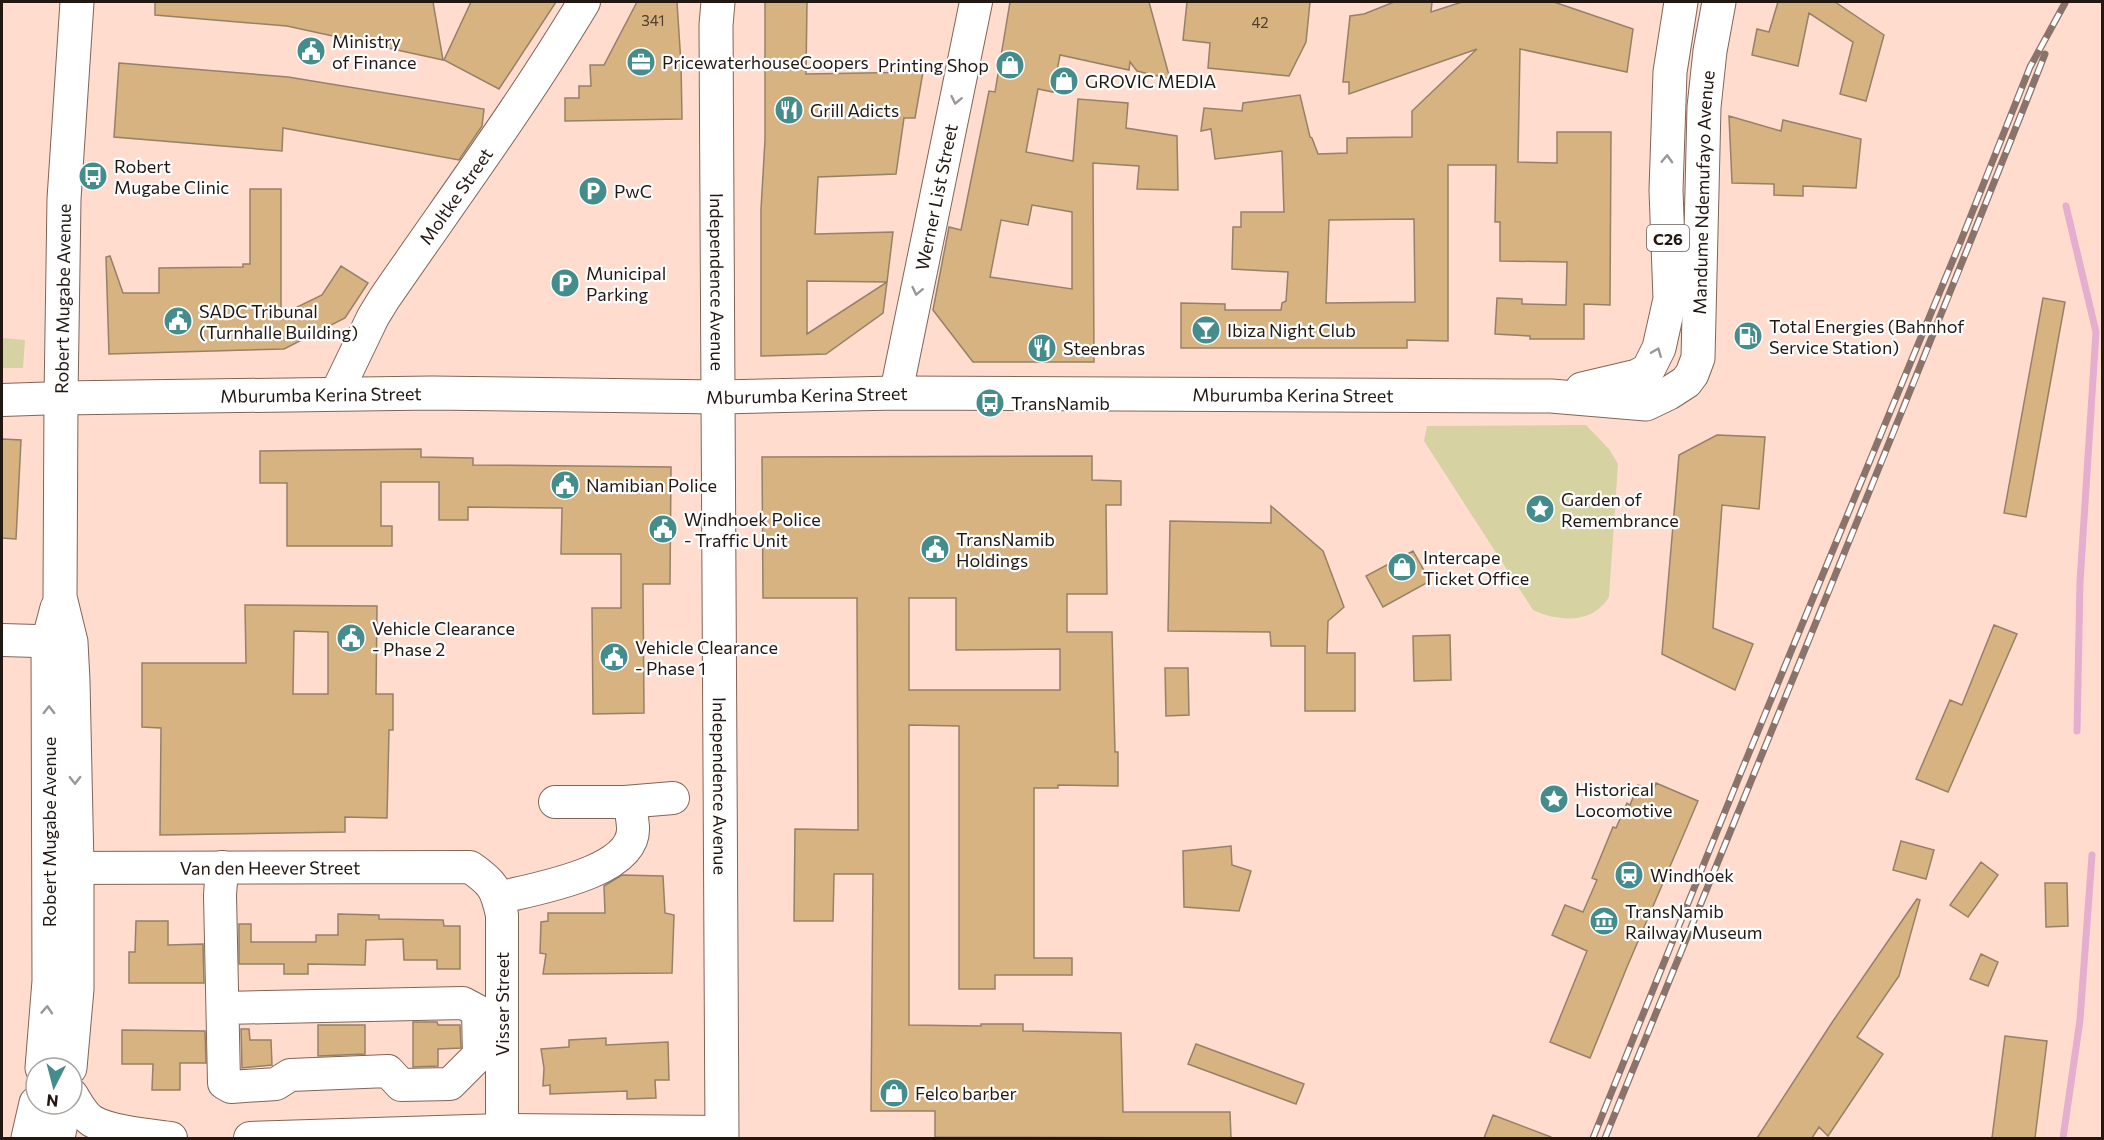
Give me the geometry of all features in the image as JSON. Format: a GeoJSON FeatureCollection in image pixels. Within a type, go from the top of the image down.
{"type":"FeatureCollection","features":[{"type":"Feature","properties":{"kind":"main road","name":"Robert Mugabe Avenue"},"geometry":{"type":"LineString","coordinates":[[71,1056],[77,989],[63,867],[59,642],[64,199],[77,2]]}},
{"type":"Feature","properties":{"kind":"main road","name":"Independence Avenue"},"geometry":{"type":"LineString","coordinates":[[718,2],[716,25],[722,1136]]}},
{"type":"Feature","properties":{"kind":"main road","name":"Mandume Ndemufayo Avenue"},"geometry":{"type":"LineString","coordinates":[[1551,396],[1637,376],[1648,370],[1659,348],[1670,299],[1666,190],[1668,107],[1670,72],[1681,2]]}},
{"type":"Feature","properties":{"kind":"main road","name":"Mandume Ndemufayo Avenue"},"geometry":{"type":"LineString","coordinates":[[1551,396],[1646,404],[1686,382],[1692,374],[1698,357],[1704,107],[1710,51],[1719,2]]}},
{"type":"Feature","properties":{"kind":"main road","name":"Mburumba Kerina Street"},"geometry":{"type":"LineString","coordinates":[[61,398],[336,394],[719,397],[896,393],[1551,396]]}},
{"type":"Feature","properties":{"kind":"main road","name":"Robert Mugabe Avenue"},"geometry":{"type":"LineString","coordinates":[[43,1056],[49,981],[63,867]]}},
{"type":"Feature","properties":{"kind":"main road"},"geometry":{"type":"LineString","coordinates":[[28,1138],[33,1116]]}},
{"type":"Feature","properties":{"kind":"main road"},"geometry":{"type":"LineString","coordinates":[[58,1138],[63,1116]]}},
{"type":"Feature","properties":{"kind":"street","name":"Moltke Street"},"geometry":{"type":"LineString","coordinates":[[336,394],[356,350],[384,299],[481,160],[584,2]]}},
{"type":"Feature","properties":{"kind":"street","name":"Werner List Street"},"geometry":{"type":"LineString","coordinates":[[896,393],[976,2]]}},
{"type":"Feature","properties":{"kind":"street"},"geometry":{"type":"LineString","coordinates":[[2,400],[61,398]]}},
{"type":"Feature","properties":{"kind":"street"},"geometry":{"type":"LineString","coordinates":[[2,640],[59,642]]}},
{"type":"Feature","properties":{"kind":"street"},"geometry":{"type":"LineString","coordinates":[[555,802],[626,802],[673,798]]}},
{"type":"Feature","properties":{"kind":"street"},"geometry":{"type":"LineString","coordinates":[[494,889],[585,876],[623,854],[633,837],[631,808],[626,802]]}},
{"type":"Feature","properties":{"kind":"street","name":"Van den Heever Street"},"geometry":{"type":"LineString","coordinates":[[63,867],[470,867],[494,889]]}},
{"type":"Feature","properties":{"kind":"street"},"geometry":{"type":"LineString","coordinates":[[222,867],[220,895],[224,1083],[231,1087],[276,1084],[290,1075],[388,1071],[401,1085],[450,1084],[479,1055],[478,1011],[463,1003],[224,1008]]}},
{"type":"Feature","properties":{"kind":"street","name":"Visser Street"},"geometry":{"type":"LineString","coordinates":[[494,889],[502,915],[502,1130]]}},
{"type":"Feature","properties":{"kind":"street"},"geometry":{"type":"LineString","coordinates":[[84,1113],[93,1121],[122,1130],[171,1138]]}},
{"type":"Feature","properties":{"kind":"street"},"geometry":{"type":"LineString","coordinates":[[250,1138],[365,1137],[502,1130],[722,1136]]}},
{"type":"Feature","properties":{"kind":"shaded area"},"geometry":{"type":"Polygon","coordinates":[[[2,338],[25,340],[23,368],[2,368],[2,338]]]}},
{"type":"Feature","properties":{"kind":"shaded area"},"geometry":{"type":"Polygon","coordinates":[[[1586,425],[1609,449],[1618,464],[1609,597],[1602,606],[1585,616],[1554,617],[1533,610],[1424,441],[1427,426],[1586,425]]]}},
{"type":"Feature","properties":{"kind":"building"},"geometry":{"type":"Polygon","coordinates":[[[155,2],[433,2],[443,60],[287,26],[155,15],[155,2]]]}},
{"type":"Feature","properties":{"kind":"building"},"geometry":{"type":"Polygon","coordinates":[[[471,2],[556,2],[499,89],[444,60],[471,2]]]}},
{"type":"Feature","properties":{"kind":"building"},"geometry":{"type":"Polygon","coordinates":[[[637,2],[677,2],[682,119],[565,121],[565,98],[579,98],[579,86],[591,86],[590,65],[604,65],[637,2]]]}},
{"type":"Feature","properties":{"kind":"building"},"geometry":{"type":"Polygon","coordinates":[[[765,2],[807,2],[806,74],[923,72],[915,118],[904,118],[896,174],[818,177],[815,234],[893,232],[887,282],[883,313],[826,354],[761,356],[765,2]],[[807,281],[807,334],[887,282],[807,281]]]}},
{"type":"Feature","properties":{"kind":"building"},"geometry":{"type":"Polygon","coordinates":[[[1010,2],[1149,2],[1170,79],[1137,71],[1130,62],[1129,70],[1060,55],[1053,92],[1038,89],[1026,152],[1073,161],[1078,99],[1128,103],[1126,128],[1177,136],[1178,190],[1137,189],[1139,166],[1093,163],[1094,362],[973,362],[933,310],[949,227],[961,230],[989,91],[995,92],[1010,2]],[[1032,205],[1028,225],[1001,220],[990,277],[1072,289],[1072,212],[1032,205]]]}},
{"type":"Feature","properties":{"kind":"building"},"geometry":{"type":"Polygon","coordinates":[[[1187,2],[1310,2],[1306,42],[1289,76],[1208,68],[1210,43],[1183,40],[1187,2]]]}},
{"type":"Feature","properties":{"kind":"building"},"geometry":{"type":"Polygon","coordinates":[[[1394,2],[1432,2],[1431,12],[1462,2],[1554,2],[1633,29],[1627,72],[1520,49],[1518,162],[1557,163],[1557,132],[1611,132],[1610,305],[1584,304],[1584,339],[1530,339],[1530,336],[1495,334],[1497,298],[1522,299],[1522,304],[1566,305],[1567,262],[1500,261],[1500,222],[1495,222],[1496,165],[1448,165],[1448,341],[1407,340],[1407,348],[1181,348],[1181,303],[1225,304],[1225,310],[1281,310],[1282,303],[1286,301],[1288,272],[1232,269],[1233,227],[1241,227],[1241,212],[1284,212],[1282,151],[1215,159],[1211,129],[1201,131],[1204,108],[1242,111],[1243,103],[1300,95],[1310,137],[1318,154],[1347,153],[1347,138],[1412,137],[1412,111],[1477,49],[1349,94],[1349,82],[1343,82],[1350,16],[1364,14],[1394,2]],[[1414,219],[1329,220],[1326,303],[1415,302],[1414,219]]]}},
{"type":"Feature","properties":{"kind":"building"},"geometry":{"type":"Polygon","coordinates":[[[1778,2],[1835,2],[1884,35],[1866,101],[1840,94],[1853,42],[1809,13],[1798,66],[1752,55],[1757,29],[1769,32],[1778,2]]]}},
{"type":"Feature","properties":{"kind":"building"},"geometry":{"type":"Polygon","coordinates":[[[119,63],[288,77],[484,109],[482,126],[459,160],[283,128],[282,151],[114,137],[119,63]]]}},
{"type":"Feature","properties":{"kind":"building"},"geometry":{"type":"Polygon","coordinates":[[[1729,116],[1781,131],[1783,120],[1861,139],[1856,188],[1803,186],[1803,196],[1774,195],[1774,184],[1732,183],[1729,116]]]}},
{"type":"Feature","properties":{"kind":"building"},"geometry":{"type":"Polygon","coordinates":[[[250,189],[281,189],[281,315],[322,295],[341,266],[368,283],[345,318],[284,349],[109,354],[106,257],[110,256],[123,293],[159,293],[159,268],[243,267],[243,264],[250,264],[250,189]]]}},
{"type":"Feature","properties":{"kind":"building"},"geometry":{"type":"Polygon","coordinates":[[[2043,298],[2065,302],[2026,517],[2004,513],[2043,298]]]}},
{"type":"Feature","properties":{"kind":"building"},"geometry":{"type":"Polygon","coordinates":[[[1717,435],[1765,437],[1759,509],[1722,505],[1713,628],[1753,644],[1735,690],[1662,654],[1679,455],[1717,435]]]}},
{"type":"Feature","properties":{"kind":"building"},"geometry":{"type":"Polygon","coordinates":[[[2,439],[21,440],[16,539],[2,538],[2,439]]]}},
{"type":"Feature","properties":{"kind":"building"},"geometry":{"type":"Polygon","coordinates":[[[421,449],[421,457],[473,458],[473,465],[671,467],[670,584],[643,584],[644,713],[593,714],[592,608],[621,608],[621,554],[561,554],[562,508],[468,507],[468,520],[439,520],[439,482],[381,482],[381,526],[392,526],[392,546],[287,546],[287,483],[260,483],[260,451],[421,449]]]}},
{"type":"Feature","properties":{"kind":"building"},"geometry":{"type":"Polygon","coordinates":[[[1092,456],[1092,480],[1121,481],[1121,505],[1106,505],[1107,594],[1067,594],[1067,632],[1112,632],[1118,786],[1058,785],[1058,788],[1034,788],[1034,958],[1072,958],[1072,975],[995,975],[995,989],[959,989],[959,726],[909,725],[909,1025],[1023,1024],[1023,1031],[1121,1033],[1123,1112],[1230,1112],[1231,1138],[935,1137],[935,1111],[871,1111],[873,874],[834,874],[833,921],[794,921],[795,829],[858,830],[857,598],[763,598],[762,457],[1092,456]],[[909,598],[909,690],[1060,690],[1060,649],[956,650],[956,598],[909,598]]]}},
{"type":"Feature","properties":{"kind":"building"},"geometry":{"type":"Polygon","coordinates":[[[1271,506],[1323,551],[1344,607],[1328,621],[1327,653],[1355,653],[1355,711],[1305,711],[1305,646],[1271,646],[1270,632],[1168,631],[1170,521],[1271,523],[1271,506]]]}},
{"type":"Feature","properties":{"kind":"building","name":"Intercape Ticket Office"},"geometry":{"type":"Polygon","coordinates":[[[1413,551],[1430,581],[1383,607],[1366,576],[1413,551]]]}},
{"type":"Feature","properties":{"kind":"building"},"geometry":{"type":"Polygon","coordinates":[[[245,605],[377,606],[376,694],[393,694],[393,730],[389,730],[387,818],[345,817],[345,832],[160,835],[161,728],[142,727],[142,663],[246,663],[245,605]],[[294,631],[293,694],[328,694],[328,632],[294,631]]]}},
{"type":"Feature","properties":{"kind":"building"},"geometry":{"type":"Polygon","coordinates":[[[1994,625],[2017,634],[1948,792],[1916,779],[1950,700],[1962,705],[1994,625]]]}},
{"type":"Feature","properties":{"kind":"building"},"geometry":{"type":"Polygon","coordinates":[[[1450,635],[1451,680],[1414,681],[1413,636],[1450,635]]]}},
{"type":"Feature","properties":{"kind":"building"},"geometry":{"type":"Polygon","coordinates":[[[1165,668],[1188,668],[1189,715],[1166,716],[1165,668]]]}},
{"type":"Feature","properties":{"kind":"building"},"geometry":{"type":"Polygon","coordinates":[[[1656,783],[1698,801],[1590,1058],[1550,1042],[1587,951],[1552,935],[1565,905],[1583,912],[1597,880],[1592,878],[1613,827],[1616,828],[1627,803],[1630,805],[1638,785],[1653,792],[1656,783]]]}},
{"type":"Feature","properties":{"kind":"building"},"geometry":{"type":"Polygon","coordinates":[[[1901,841],[1934,850],[1926,879],[1893,870],[1901,841]]]}},
{"type":"Feature","properties":{"kind":"building"},"geometry":{"type":"Polygon","coordinates":[[[1231,846],[1232,865],[1251,871],[1239,911],[1184,907],[1183,851],[1231,846]]]}},
{"type":"Feature","properties":{"kind":"building"},"geometry":{"type":"Polygon","coordinates":[[[1981,862],[1998,875],[1968,917],[1950,905],[1981,862]]]}},
{"type":"Feature","properties":{"kind":"building"},"geometry":{"type":"Polygon","coordinates":[[[622,875],[663,876],[665,913],[674,915],[672,973],[543,974],[546,954],[540,953],[541,922],[548,921],[548,913],[605,913],[604,886],[622,875]]]}},
{"type":"Feature","properties":{"kind":"building"},"geometry":{"type":"Polygon","coordinates":[[[2045,883],[2067,883],[2068,926],[2046,927],[2045,883]]]}},
{"type":"Feature","properties":{"kind":"building"},"geometry":{"type":"Polygon","coordinates":[[[1917,899],[1920,900],[1899,976],[1857,1037],[1883,1054],[1828,1136],[1819,1127],[1812,1138],[1757,1138],[1833,1021],[1917,899]]]}},
{"type":"Feature","properties":{"kind":"building"},"geometry":{"type":"Polygon","coordinates":[[[338,914],[379,915],[379,919],[443,920],[444,926],[460,926],[460,969],[437,969],[437,960],[404,960],[403,939],[366,940],[365,965],[308,964],[308,974],[284,974],[284,964],[239,964],[239,924],[251,924],[251,942],[316,942],[316,935],[338,935],[338,914]]]}},
{"type":"Feature","properties":{"kind":"building"},"geometry":{"type":"Polygon","coordinates":[[[136,921],[168,921],[168,945],[203,944],[204,983],[129,983],[129,952],[135,952],[136,921]]]}},
{"type":"Feature","properties":{"kind":"building"},"geometry":{"type":"Polygon","coordinates":[[[1981,954],[1998,962],[1988,986],[1970,979],[1981,954]]]}},
{"type":"Feature","properties":{"kind":"building"},"geometry":{"type":"Polygon","coordinates":[[[413,1022],[460,1025],[461,1048],[438,1049],[438,1066],[413,1067],[413,1022]]]}},
{"type":"Feature","properties":{"kind":"building"},"geometry":{"type":"Polygon","coordinates":[[[318,1025],[365,1025],[365,1054],[318,1056],[318,1025]]]}},
{"type":"Feature","properties":{"kind":"building"},"geometry":{"type":"Polygon","coordinates":[[[241,1029],[249,1029],[250,1040],[271,1040],[272,1065],[242,1068],[241,1029]]]}},
{"type":"Feature","properties":{"kind":"building"},"geometry":{"type":"Polygon","coordinates":[[[122,1030],[205,1031],[206,1063],[180,1063],[180,1090],[152,1090],[153,1064],[122,1064],[122,1030]]]}},
{"type":"Feature","properties":{"kind":"building"},"geometry":{"type":"Polygon","coordinates":[[[2005,1036],[2047,1041],[2035,1138],[1992,1138],[2005,1036]]]}},
{"type":"Feature","properties":{"kind":"building"},"geometry":{"type":"Polygon","coordinates":[[[606,1038],[606,1045],[668,1042],[669,1080],[655,1080],[656,1098],[627,1099],[627,1091],[550,1094],[550,1085],[543,1086],[544,1068],[541,1049],[569,1047],[569,1040],[606,1038]]]}},
{"type":"Feature","properties":{"kind":"building"},"geometry":{"type":"Polygon","coordinates":[[[1196,1044],[1304,1084],[1296,1104],[1188,1064],[1196,1044]]]}},
{"type":"Feature","properties":{"kind":"building"},"geometry":{"type":"Polygon","coordinates":[[[1493,1115],[1551,1137],[1551,1138],[1484,1138],[1493,1115]]]}},
{"type":"Feature","properties":{"kind":"waterway"},"geometry":{"type":"LineString","coordinates":[[2066,206],[2096,332],[2080,582],[2077,731]]}},
{"type":"Feature","properties":{"kind":"waterway"},"geometry":{"type":"LineString","coordinates":[[2063,1138],[2080,1020],[2092,855]]}},
{"type":"Feature","properties":{"kind":"railway"},"geometry":{"type":"LineString","coordinates":[[1593,1138],[2030,67],[2065,3]]}},
{"type":"Feature","properties":{"kind":"railway"},"geometry":{"type":"LineString","coordinates":[[1605,1138],[1882,461],[2045,54]]}},
{"type":"Feature","properties":{"kind":"place","name":"Ministry of Finance"},"geometry":{"type":"Point","coordinates":[311,51]}},
{"type":"Feature","properties":{"kind":"place","name":"PricewaterhouseCoopers"},"geometry":{"type":"Point","coordinates":[641,62]}},
{"type":"Feature","properties":{"kind":"place","name":"Printing Shop"},"geometry":{"type":"Point","coordinates":[1010,65]}},
{"type":"Feature","properties":{"kind":"place","name":"GROVIC MEDIA"},"geometry":{"type":"Point","coordinates":[1064,81]}},
{"type":"Feature","properties":{"kind":"place","name":"Grill Adicts"},"geometry":{"type":"Point","coordinates":[789,110]}},
{"type":"Feature","properties":{"kind":"place","name":"Robert Mugabe Clinic"},"geometry":{"type":"Point","coordinates":[93,176]}},
{"type":"Feature","properties":{"kind":"place","name":"PwC"},"geometry":{"type":"Point","coordinates":[593,191]}},
{"type":"Feature","properties":{"kind":"place","name":"Municipal Parking"},"geometry":{"type":"Point","coordinates":[565,283]}},
{"type":"Feature","properties":{"kind":"place","name":"SADC Tribunal (Turnhalle Building)"},"geometry":{"type":"Point","coordinates":[178,321]}},
{"type":"Feature","properties":{"kind":"place","name":"Ibiza Night Club"},"geometry":{"type":"Point","coordinates":[1206,330]}},
{"type":"Feature","properties":{"kind":"place","name":"Total Energies (Bahnhof Service Station)"},"geometry":{"type":"Point","coordinates":[1748,336]}},
{"type":"Feature","properties":{"kind":"place","name":"Steenbras"},"geometry":{"type":"Point","coordinates":[1042,348]}},
{"type":"Feature","properties":{"kind":"place","name":"TransNamib"},"geometry":{"type":"Point","coordinates":[990,403]}},
{"type":"Feature","properties":{"kind":"place","name":"Namibian Police"},"geometry":{"type":"Point","coordinates":[565,485]}},
{"type":"Feature","properties":{"kind":"place","name":"Garden of Remembrance"},"geometry":{"type":"Point","coordinates":[1540,509]}},
{"type":"Feature","properties":{"kind":"place","name":"Windhoek Police - Traffic Unit"},"geometry":{"type":"Point","coordinates":[663,529]}},
{"type":"Feature","properties":{"kind":"place","name":"TransNamib Holdings"},"geometry":{"type":"Point","coordinates":[935,549]}},
{"type":"Feature","properties":{"kind":"place","name":"Intercape Ticket Office"},"geometry":{"type":"Point","coordinates":[1402,567]}},
{"type":"Feature","properties":{"kind":"place","name":"Vehicle Clearance - Phase 2"},"geometry":{"type":"Point","coordinates":[351,638]}},
{"type":"Feature","properties":{"kind":"place","name":"Vehicle Clearance - Phase 1"},"geometry":{"type":"Point","coordinates":[614,657]}},
{"type":"Feature","properties":{"kind":"place","name":"Historical Locomotive"},"geometry":{"type":"Point","coordinates":[1554,799]}},
{"type":"Feature","properties":{"kind":"place","name":"Windhoek"},"geometry":{"type":"Point","coordinates":[1629,875]}},
{"type":"Feature","properties":{"kind":"place","name":"TransNamib Railway Museum"},"geometry":{"type":"Point","coordinates":[1604,921]}},
{"type":"Feature","properties":{"kind":"place","name":"Felco barber"},"geometry":{"type":"Point","coordinates":[894,1093]}}]}
